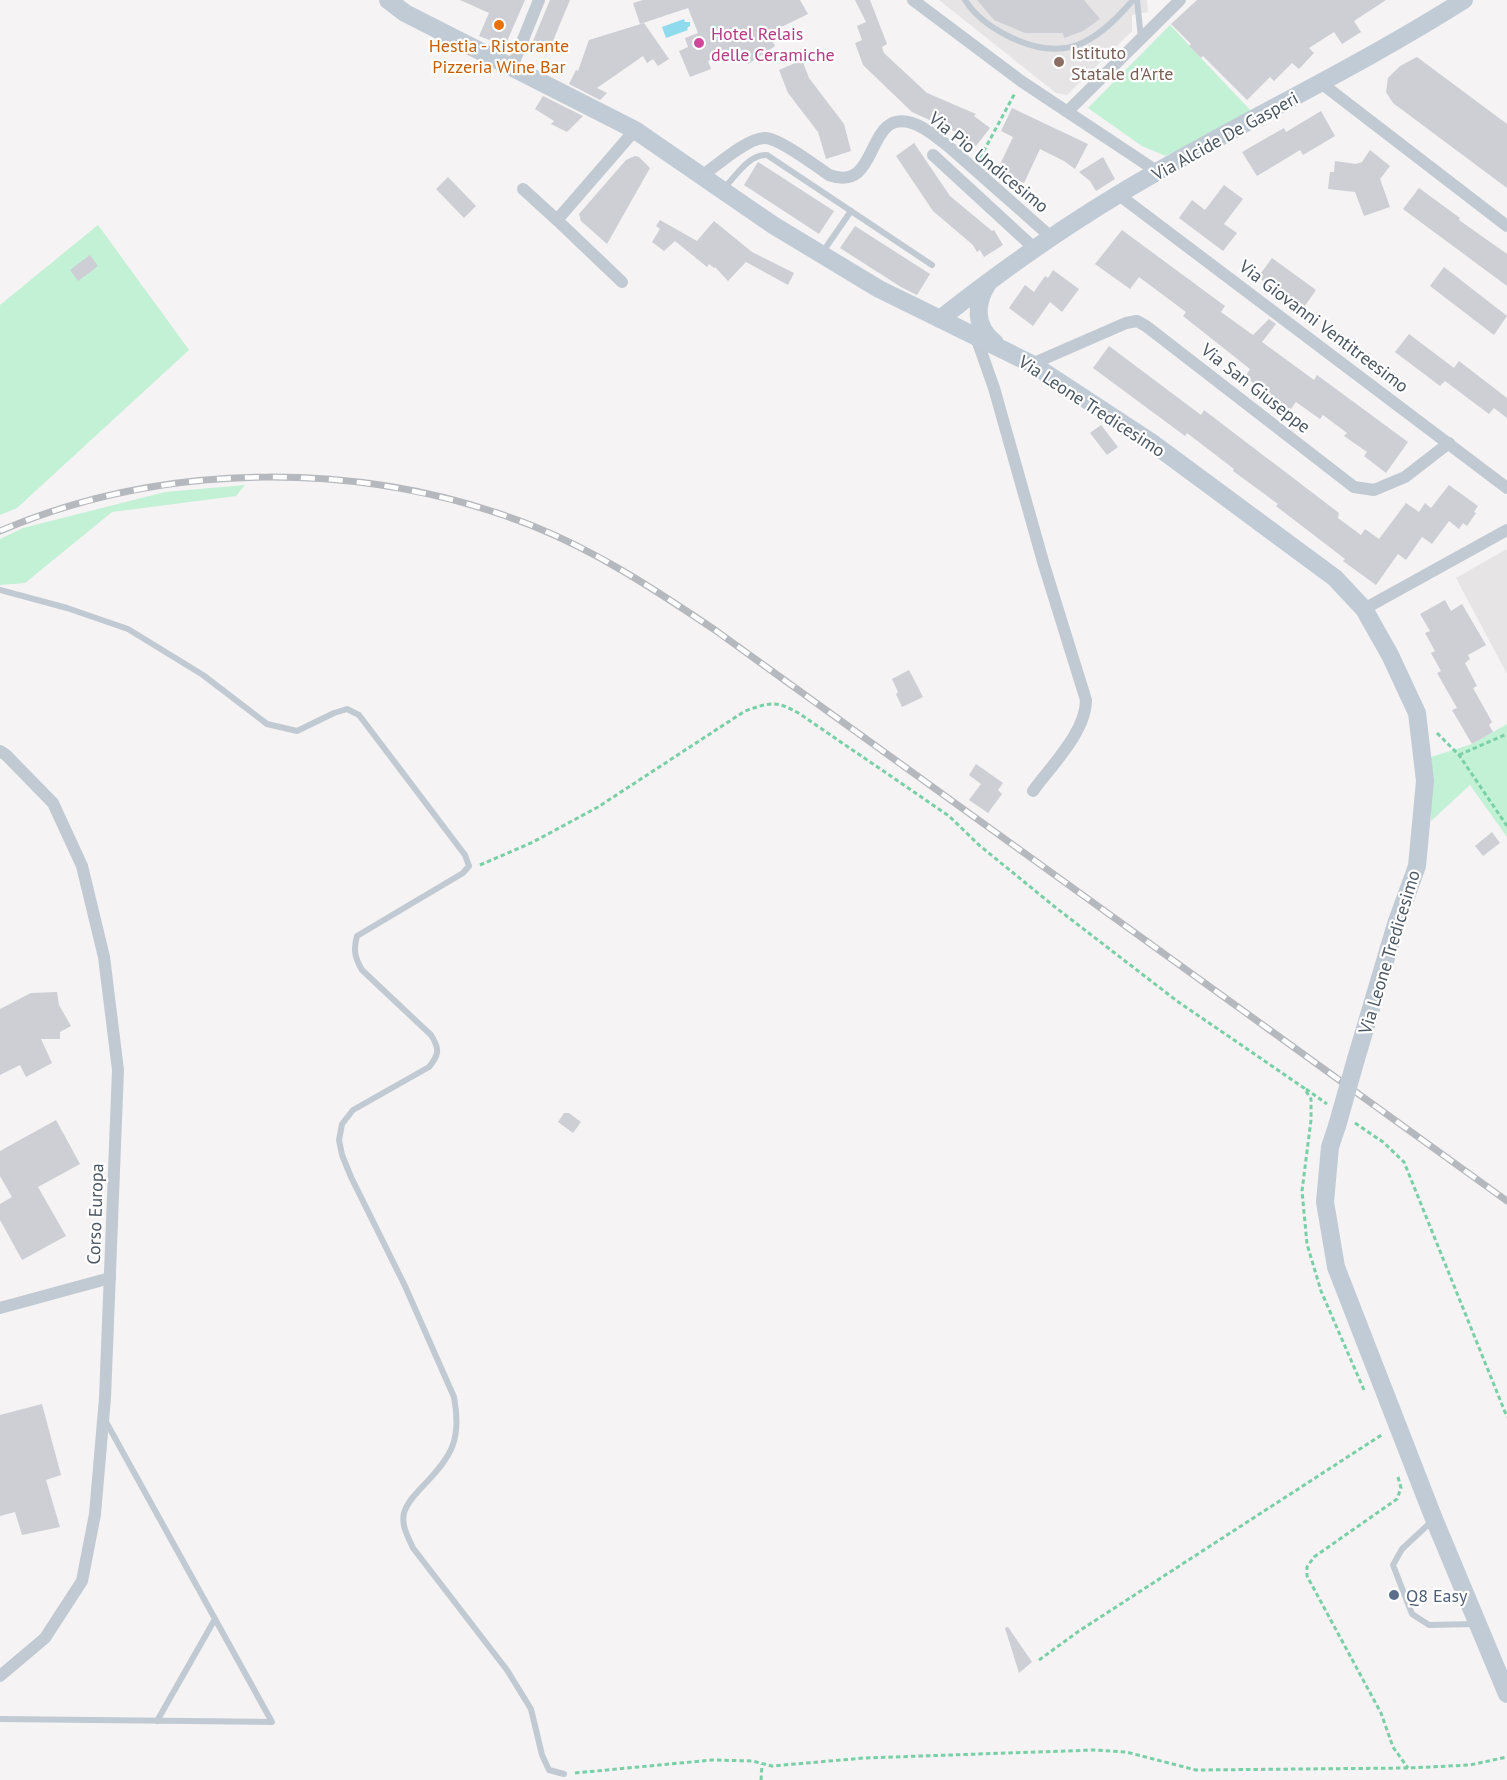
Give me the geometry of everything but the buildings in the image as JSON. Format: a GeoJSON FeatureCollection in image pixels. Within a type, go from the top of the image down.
{"type":"FeatureCollection","features":[{"type":"Feature","properties":{"kind":"street","name":"Via Leone Tredicesimo"},"geometry":{"type":"LineString","coordinates":[[388,0],[405,13],[635,130],[774,225],[879,289],[1032,364],[1151,442],[1335,578],[1364,609],[1390,655],[1417,713],[1425,781],[1417,866],[1396,924],[1356,1059],[1345,1124],[1330,1147],[1325,1202],[1336,1267],[1434,1519],[1507,1694]]}},
{"type":"Feature","properties":{"kind":"street"},"geometry":{"type":"LineString","coordinates":[[512,67],[539,0]]}},
{"type":"Feature","properties":{"kind":"street"},"geometry":{"type":"LineString","coordinates":[[913,0],[1021,81],[1158,172]]}},
{"type":"Feature","properties":{"kind":"street"},"geometry":{"type":"LineString","coordinates":[[1068,111],[1180,0]]}},
{"type":"Feature","properties":{"kind":"street","name":"Via Alcide De Gasperi"},"geometry":{"type":"LineString","coordinates":[[940,319],[1034,248],[1119,195],[1321,83],[1441,6],[1464,0]]}},
{"type":"Feature","properties":{"kind":"street"},"geometry":{"type":"LineString","coordinates":[[1321,83],[1507,226]]}},
{"type":"Feature","properties":{"kind":"street","name":"Via Pio Undicesimo"},"geometry":{"type":"LineString","coordinates":[[702,176],[741,148],[765,137],[778,141],[829,175],[847,178],[862,170],[884,129],[890,123],[911,122],[948,146],[1051,237]]}},
{"type":"Feature","properties":{"kind":"street"},"geometry":{"type":"LineString","coordinates":[[557,220],[635,130]]}},
{"type":"Feature","properties":{"kind":"street","name":"Via Pio Undicesimo"},"geometry":{"type":"LineString","coordinates":[[933,155],[1034,248]]}},
{"type":"Feature","properties":{"kind":"street"},"geometry":{"type":"LineString","coordinates":[[523,189],[622,282]]}},
{"type":"Feature","properties":{"kind":"street","name":"Via Giovanni Ventitreesimo"},"geometry":{"type":"LineString","coordinates":[[1119,195],[1507,488]]}},
{"type":"Feature","properties":{"kind":"street","name":"Via Alcide De Gasperi"},"geometry":{"type":"LineString","coordinates":[[958,328],[971,322],[983,291],[991,279]]}},
{"type":"Feature","properties":{"kind":"street"},"geometry":{"type":"LineString","coordinates":[[978,304],[978,317],[982,330],[1006,351]]}},
{"type":"Feature","properties":{"kind":"street","name":"Via San Giuseppe"},"geometry":{"type":"LineString","coordinates":[[1032,364],[1126,323],[1137,321],[1354,487],[1374,490],[1405,477],[1449,443]]}},
{"type":"Feature","properties":{"kind":"street"},"geometry":{"type":"LineString","coordinates":[[976,337],[994,388],[1086,700],[1086,713],[1078,730],[1033,791]]}},
{"type":"Feature","properties":{"kind":"street"},"geometry":{"type":"LineString","coordinates":[[1364,609],[1507,530]]}},
{"type":"Feature","properties":{"kind":"street","name":"Corso Europa"},"geometry":{"type":"LineString","coordinates":[[0,751],[53,803],[82,866],[104,957],[118,1070],[110,1278],[96,1514],[82,1581],[45,1638],[0,1676]]}},
{"type":"Feature","properties":{"kind":"street"},"geometry":{"type":"LineString","coordinates":[[0,1308],[110,1278]]}},
{"type":"Feature","properties":{"kind":"lane"},"geometry":{"type":"LineString","coordinates":[[965,0],[992,28],[1040,48],[1061,50],[1093,39],[1114,22],[1135,0]]}},
{"type":"Feature","properties":{"kind":"lane"},"geometry":{"type":"LineString","coordinates":[[1135,0],[1141,39]]}},
{"type":"Feature","properties":{"kind":"lane"},"geometry":{"type":"LineString","coordinates":[[723,190],[750,160],[759,154],[767,155],[932,265]]}},
{"type":"Feature","properties":{"kind":"lane"},"geometry":{"type":"LineString","coordinates":[[821,254],[851,212]]}},
{"type":"Feature","properties":{"kind":"lane"},"geometry":{"type":"LineString","coordinates":[[0,590],[66,608],[128,629],[203,675],[267,724],[297,731],[312,726],[334,713],[347,710],[359,715],[465,855],[469,866],[463,873],[357,936],[353,948],[362,970],[431,1035],[439,1046],[437,1057],[429,1067],[353,1110],[342,1124],[339,1140],[351,1177],[405,1286],[453,1396],[457,1413],[458,1432],[453,1447],[439,1470],[409,1501],[403,1514],[404,1528],[413,1548],[507,1671],[531,1709],[542,1755],[549,1770],[564,1774]]}},
{"type":"Feature","properties":{"kind":"lane"},"geometry":{"type":"LineString","coordinates":[[0,1719],[272,1722],[103,1417]]}},
{"type":"Feature","properties":{"kind":"lane"},"geometry":{"type":"LineString","coordinates":[[1434,1519],[1402,1549],[1393,1565],[1412,1614],[1429,1625],[1478,1624]]}},
{"type":"Feature","properties":{"kind":"lane"},"geometry":{"type":"LineString","coordinates":[[157,1721],[215,1619]]}},
{"type":"Feature","properties":{"kind":"path"},"geometry":{"type":"LineString","coordinates":[[989,142],[1021,81]]}},
{"type":"Feature","properties":{"kind":"path"},"geometry":{"type":"LineString","coordinates":[[469,866],[478,866],[533,842],[598,807],[745,711],[766,704],[782,704],[949,816],[1004,866],[1177,1001],[1334,1108]]}},
{"type":"Feature","properties":{"kind":"path"},"geometry":{"type":"LineString","coordinates":[[1417,713],[1459,755],[1507,826]]}},
{"type":"Feature","properties":{"kind":"path"},"geometry":{"type":"LineString","coordinates":[[1459,755],[1507,734]]}},
{"type":"Feature","properties":{"kind":"path"},"geometry":{"type":"LineString","coordinates":[[1304,1088],[1311,1099],[1311,1120],[1302,1191],[1307,1244],[1321,1291],[1366,1394]]}},
{"type":"Feature","properties":{"kind":"path"},"geometry":{"type":"LineString","coordinates":[[1345,1124],[1383,1142],[1404,1162],[1507,1417]]}},
{"type":"Feature","properties":{"kind":"path"},"geometry":{"type":"LineString","coordinates":[[1379,1424],[1386,1441]]}},
{"type":"Feature","properties":{"kind":"path"},"geometry":{"type":"LineString","coordinates":[[1039,1660],[1079,1631],[1383,1434]]}},
{"type":"Feature","properties":{"kind":"path"},"geometry":{"type":"LineString","coordinates":[[1395,1468],[1401,1488],[1397,1498],[1314,1557],[1307,1567],[1307,1576],[1381,1713],[1393,1747],[1408,1768]]}},
{"type":"Feature","properties":{"kind":"path"},"geometry":{"type":"LineString","coordinates":[[564,1774],[712,1760],[752,1761],[772,1766],[864,1758],[1094,1750],[1126,1752],[1197,1770],[1408,1768],[1470,1765],[1507,1757]]}},
{"type":"Feature","properties":{"kind":"path"},"geometry":{"type":"LineString","coordinates":[[761,1780],[762,1764]]}},
{"type":"Feature","properties":{"kind":"shaded area","name":"Istituto Statale d'Arte"},"geometry":{"type":"Polygon","coordinates":[[[939,0],[1147,0],[1148,12],[1132,15],[1132,31],[1067,95],[1056,93],[939,0]]]}},
{"type":"Feature","properties":{"kind":"shaded area"},"geometry":{"type":"Polygon","coordinates":[[[1507,549],[1507,674],[1456,578],[1507,549]]]}},
{"type":"Feature","properties":{"kind":"green space"},"geometry":{"type":"Polygon","coordinates":[[[1170,25],[1251,111],[1166,156],[1142,146],[1088,108],[1170,25]]]}},
{"type":"Feature","properties":{"kind":"green space"},"geometry":{"type":"Polygon","coordinates":[[[98,225],[189,350],[17,508],[0,515],[0,305],[98,225]]]}},
{"type":"Feature","properties":{"kind":"green space"},"geometry":{"type":"Polygon","coordinates":[[[245,485],[236,496],[112,512],[25,583],[0,585],[0,539],[23,528],[165,492],[245,485]]]}},
{"type":"Feature","properties":{"kind":"green space"},"geometry":{"type":"Polygon","coordinates":[[[1507,724],[1507,837],[1470,785],[1431,821],[1431,757],[1472,744],[1507,724]]]}},
{"type":"Feature","properties":{"kind":"water"},"geometry":{"type":"Polygon","coordinates":[[[684,19],[685,22],[690,22],[688,30],[666,38],[662,27],[684,19]]]}},
{"type":"Feature","properties":{"kind":"railway"},"geometry":{"type":"LineString","coordinates":[[0,531],[64,508],[130,491],[198,481],[266,477],[335,480],[403,489],[469,504],[557,536],[627,573],[715,630],[1507,1201]]}},
{"type":"Feature","properties":{"kind":"place","name":"Hestia - Ristorante Pizzeria Wine Bar"},"geometry":{"type":"Point","coordinates":[499,25]}},
{"type":"Feature","properties":{"kind":"place","name":"Hotel Relais delle Ceramiche"},"geometry":{"type":"Point","coordinates":[699,43]}},
{"type":"Feature","properties":{"kind":"place","name":"Istituto Statale d'Arte"},"geometry":{"type":"Point","coordinates":[1059,62]}},
{"type":"Feature","properties":{"kind":"place","name":"Q8 Easy"},"geometry":{"type":"Point","coordinates":[1394,1595]}}]}
